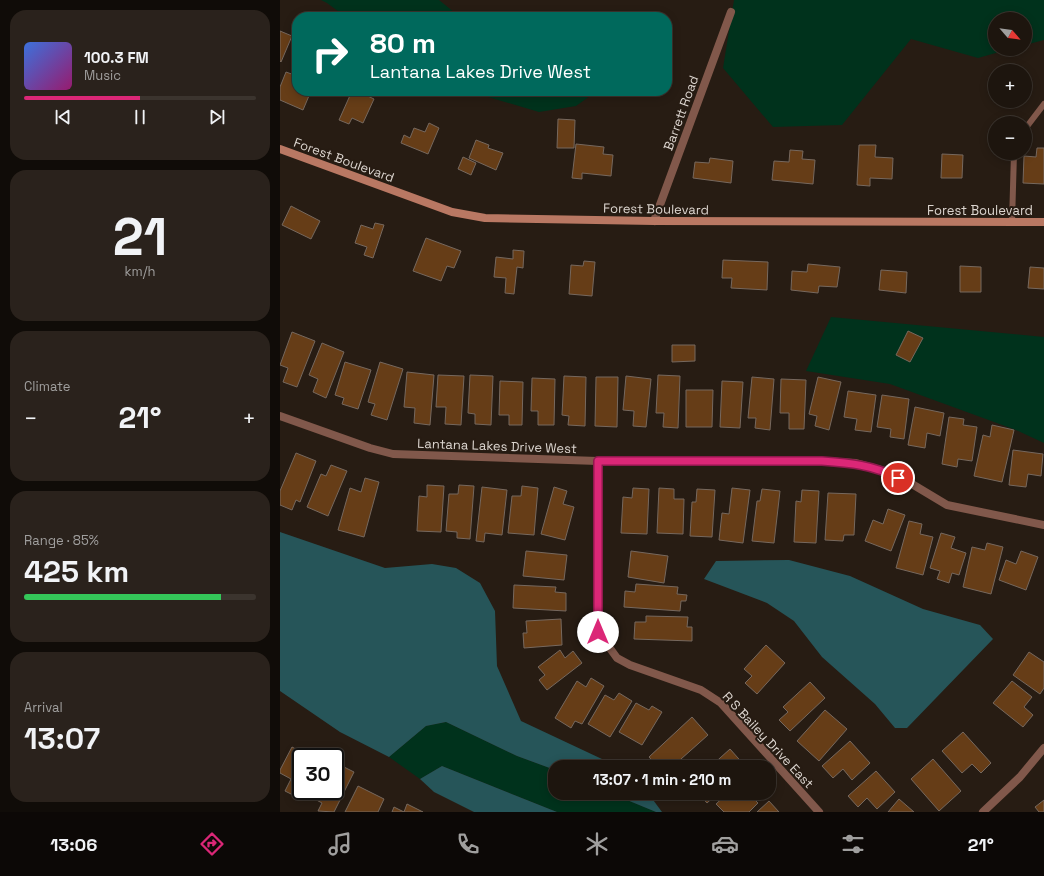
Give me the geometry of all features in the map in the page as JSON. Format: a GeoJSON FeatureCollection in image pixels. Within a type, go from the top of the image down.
{"type":"FeatureCollection","features":[{"type":"Feature","properties":{"kind":"street","name":"Barrett Road"},"geometry":{"type":"LineString","coordinates":[[654,221],[731,12]]}},
{"type":"Feature","properties":{"kind":"street","name":"Forest Boulevard"},"geometry":{"type":"LineString","coordinates":[[280,149],[452,212],[485,218],[654,221],[1044,222]]}},
{"type":"Feature","properties":{"kind":"street","name":"Lantana Lakes Drive West"},"geometry":{"type":"LineString","coordinates":[[280,416],[370,448],[393,454],[598,461],[822,461],[856,464],[885,471],[912,484],[947,504],[1044,526]]}},
{"type":"Feature","properties":{"kind":"street","name":"R S Bailey Drive East"},"geometry":{"type":"LineString","coordinates":[[598,461],[598,632],[617,658],[630,665],[701,690],[721,703],[819,812]]}},
{"type":"Feature","properties":{"kind":"street"},"geometry":{"type":"LineString","coordinates":[[982,812],[1020,777],[1044,748]]}},
{"type":"Feature","properties":{"kind":"lane"},"geometry":{"type":"LineString","coordinates":[[1032,120],[1044,104]]}},
{"type":"Feature","properties":{"kind":"lane"},"geometry":{"type":"LineString","coordinates":[[1012,222],[1014,160]]}},
{"type":"Feature","properties":{"kind":"green space"},"geometry":{"type":"Polygon","coordinates":[[[321,0],[439,0],[454,12],[339,12],[321,0]]]}},
{"type":"Feature","properties":{"kind":"green space"},"geometry":{"type":"Polygon","coordinates":[[[734,0],[1044,0],[1044,40],[1032,43],[1032,12],[988,12],[988,55],[978,58],[911,39],[842,125],[773,127],[723,68],[734,0]]]}},
{"type":"Feature","properties":{"kind":"green space"},"geometry":{"type":"Polygon","coordinates":[[[485,96],[590,96],[576,106],[539,112],[485,96]]]}},
{"type":"Feature","properties":{"kind":"green space"},"geometry":{"type":"Polygon","coordinates":[[[831,317],[1044,337],[1044,443],[1016,430],[890,384],[806,371],[831,317]]]}},
{"type":"Feature","properties":{"kind":"green space"},"geometry":{"type":"Polygon","coordinates":[[[446,722],[517,756],[548,767],[548,800],[627,800],[656,812],[557,812],[442,766],[420,779],[389,757],[426,726],[446,722]]]}},
{"type":"Feature","properties":{"kind":"water"},"geometry":{"type":"Polygon","coordinates":[[[280,532],[385,568],[432,564],[456,568],[480,583],[495,611],[497,666],[521,721],[604,760],[548,760],[548,767],[517,756],[446,722],[426,726],[389,757],[340,732],[280,691],[280,532]]]}},
{"type":"Feature","properties":{"kind":"water"},"geometry":{"type":"Polygon","coordinates":[[[789,560],[850,576],[923,609],[980,625],[993,639],[907,728],[895,728],[875,704],[822,657],[794,621],[767,603],[704,579],[716,561],[789,560]]]}},
{"type":"Feature","properties":{"kind":"water"},"geometry":{"type":"Polygon","coordinates":[[[442,766],[557,812],[474,812],[434,792],[420,779],[442,766]]]}},
{"type":"Feature","properties":{"kind":"water"},"geometry":{"type":"Polygon","coordinates":[[[627,800],[653,800],[662,812],[656,812],[627,800]]]}},
{"type":"Feature","properties":{"kind":"building"},"geometry":{"type":"Polygon","coordinates":[[[280,31],[292,36],[281,62],[280,61],[280,31]]]}},
{"type":"Feature","properties":{"kind":"building"},"geometry":{"type":"Polygon","coordinates":[[[286,72],[292,74],[292,96],[309,96],[303,110],[280,100],[280,87],[286,72]]]}},
{"type":"Feature","properties":{"kind":"building"},"geometry":{"type":"Polygon","coordinates":[[[350,96],[368,96],[374,99],[363,123],[352,118],[349,124],[339,120],[350,96]]]}},
{"type":"Feature","properties":{"kind":"building"},"geometry":{"type":"Polygon","coordinates":[[[558,119],[575,120],[574,148],[557,148],[558,119]]]}},
{"type":"Feature","properties":{"kind":"building"},"geometry":{"type":"Polygon","coordinates":[[[429,123],[439,128],[428,154],[401,143],[404,135],[410,138],[414,128],[425,132],[429,123]]]}},
{"type":"Feature","properties":{"kind":"building"},"geometry":{"type":"Polygon","coordinates":[[[476,140],[489,145],[488,148],[503,153],[496,170],[469,158],[476,140]]]}},
{"type":"Feature","properties":{"kind":"building"},"geometry":{"type":"Polygon","coordinates":[[[576,144],[604,147],[603,154],[613,155],[611,176],[582,173],[582,179],[572,178],[576,144]]]}},
{"type":"Feature","properties":{"kind":"building"},"geometry":{"type":"Polygon","coordinates":[[[859,145],[876,145],[875,157],[893,158],[892,179],[870,178],[870,186],[857,185],[859,145]]]}},
{"type":"Feature","properties":{"kind":"building"},"geometry":{"type":"Polygon","coordinates":[[[1037,148],[1044,148],[1044,184],[1023,183],[1024,160],[1032,160],[1032,157],[1036,157],[1037,148]]]}},
{"type":"Feature","properties":{"kind":"building"},"geometry":{"type":"Polygon","coordinates":[[[790,150],[803,151],[802,159],[815,160],[813,184],[772,180],[774,161],[789,162],[790,150]]]}},
{"type":"Feature","properties":{"kind":"building"},"geometry":{"type":"Polygon","coordinates":[[[942,154],[963,155],[962,178],[941,178],[942,154]]]}},
{"type":"Feature","properties":{"kind":"building"},"geometry":{"type":"Polygon","coordinates":[[[463,157],[476,163],[471,175],[458,169],[463,157]]]}},
{"type":"Feature","properties":{"kind":"building"},"geometry":{"type":"Polygon","coordinates":[[[710,158],[733,161],[731,183],[693,178],[695,162],[709,163],[710,158]]]}},
{"type":"Feature","properties":{"kind":"building"},"geometry":{"type":"Polygon","coordinates":[[[291,206],[320,221],[311,239],[282,225],[291,206]]]}},
{"type":"Feature","properties":{"kind":"building"},"geometry":{"type":"Polygon","coordinates":[[[375,223],[384,225],[373,258],[364,255],[367,247],[355,243],[361,225],[373,229],[375,223]]]}},
{"type":"Feature","properties":{"kind":"building"},"geometry":{"type":"Polygon","coordinates":[[[426,238],[461,251],[454,268],[447,266],[441,281],[413,271],[426,238]]]}},
{"type":"Feature","properties":{"kind":"building"},"geometry":{"type":"Polygon","coordinates":[[[513,250],[524,251],[523,268],[517,267],[514,294],[505,293],[506,278],[494,277],[496,257],[513,259],[513,250]]]}},
{"type":"Feature","properties":{"kind":"building"},"geometry":{"type":"Polygon","coordinates":[[[723,260],[768,262],[767,290],[731,288],[732,278],[722,278],[723,260]]]}},
{"type":"Feature","properties":{"kind":"building"},"geometry":{"type":"Polygon","coordinates":[[[584,261],[595,262],[592,296],[569,294],[571,265],[583,266],[584,261]]]}},
{"type":"Feature","properties":{"kind":"building"},"geometry":{"type":"Polygon","coordinates":[[[808,264],[840,267],[837,287],[819,286],[818,293],[791,290],[792,271],[807,272],[808,264]]]}},
{"type":"Feature","properties":{"kind":"building"},"geometry":{"type":"Polygon","coordinates":[[[960,266],[981,267],[981,292],[960,292],[960,266]]]}},
{"type":"Feature","properties":{"kind":"building"},"geometry":{"type":"Polygon","coordinates":[[[1030,267],[1044,268],[1044,289],[1028,288],[1030,267]]]}},
{"type":"Feature","properties":{"kind":"building"},"geometry":{"type":"Polygon","coordinates":[[[881,270],[907,272],[906,293],[879,290],[881,270]]]}},
{"type":"Feature","properties":{"kind":"building"},"geometry":{"type":"Polygon","coordinates":[[[908,331],[923,338],[910,362],[896,355],[908,331]]]}},
{"type":"Feature","properties":{"kind":"building"},"geometry":{"type":"Polygon","coordinates":[[[292,332],[315,341],[297,387],[283,382],[288,368],[280,365],[292,332]]]}},
{"type":"Feature","properties":{"kind":"building"},"geometry":{"type":"Polygon","coordinates":[[[322,343],[344,352],[326,398],[313,392],[318,379],[309,375],[322,343]]]}},
{"type":"Feature","properties":{"kind":"building"},"geometry":{"type":"Polygon","coordinates":[[[672,345],[695,345],[695,361],[672,362],[672,345]]]}},
{"type":"Feature","properties":{"kind":"building"},"geometry":{"type":"Polygon","coordinates":[[[345,362],[371,370],[358,409],[342,404],[344,398],[335,395],[345,362]]]}},
{"type":"Feature","properties":{"kind":"building"},"geometry":{"type":"Polygon","coordinates":[[[380,362],[403,369],[387,420],[371,415],[375,404],[368,402],[380,362]]]}},
{"type":"Feature","properties":{"kind":"building"},"geometry":{"type":"Polygon","coordinates":[[[407,372],[434,375],[430,425],[414,423],[415,408],[404,407],[407,372]]]}},
{"type":"Feature","properties":{"kind":"building"},"geometry":{"type":"Polygon","coordinates":[[[438,375],[464,376],[461,425],[445,424],[446,407],[436,407],[438,375]]]}},
{"type":"Feature","properties":{"kind":"building"},"geometry":{"type":"Polygon","coordinates":[[[470,375],[493,376],[491,425],[475,424],[475,414],[468,413],[470,375]]]}},
{"type":"Feature","properties":{"kind":"building"},"geometry":{"type":"Polygon","coordinates":[[[658,375],[680,376],[678,428],[663,427],[664,413],[656,413],[658,375]]]}},
{"type":"Feature","properties":{"kind":"building"},"geometry":{"type":"Polygon","coordinates":[[[564,376],[586,377],[585,426],[568,425],[569,416],[562,415],[564,376]]]}},
{"type":"Feature","properties":{"kind":"building"},"geometry":{"type":"Polygon","coordinates":[[[626,376],[651,379],[646,427],[633,426],[634,411],[623,410],[626,376]]]}},
{"type":"Feature","properties":{"kind":"building"},"geometry":{"type":"Polygon","coordinates":[[[596,377],[618,377],[617,427],[595,426],[596,377]]]}},
{"type":"Feature","properties":{"kind":"building"},"geometry":{"type":"Polygon","coordinates":[[[752,377],[774,379],[770,430],[755,428],[756,418],[748,418],[752,377]]]}},
{"type":"Feature","properties":{"kind":"building"},"geometry":{"type":"Polygon","coordinates":[[[818,377],[841,382],[829,430],[815,426],[817,416],[809,414],[818,377]]]}},
{"type":"Feature","properties":{"kind":"building"},"geometry":{"type":"Polygon","coordinates":[[[532,378],[555,379],[554,425],[538,425],[538,411],[531,411],[532,378]]]}},
{"type":"Feature","properties":{"kind":"building"},"geometry":{"type":"Polygon","coordinates":[[[781,379],[806,380],[804,429],[789,429],[789,413],[780,413],[781,379]]]}},
{"type":"Feature","properties":{"kind":"building"},"geometry":{"type":"Polygon","coordinates":[[[500,381],[523,382],[522,425],[509,425],[509,415],[499,415],[500,381]]]}},
{"type":"Feature","properties":{"kind":"building"},"geometry":{"type":"Polygon","coordinates":[[[722,381],[743,382],[740,428],[720,427],[722,381]]]}},
{"type":"Feature","properties":{"kind":"building"},"geometry":{"type":"Polygon","coordinates":[[[686,390],[713,390],[712,427],[686,427],[686,390]]]}},
{"type":"Feature","properties":{"kind":"building"},"geometry":{"type":"Polygon","coordinates":[[[848,391],[876,395],[871,432],[855,430],[857,419],[844,417],[848,391]]]}},
{"type":"Feature","properties":{"kind":"building"},"geometry":{"type":"Polygon","coordinates":[[[882,395],[909,399],[904,439],[890,437],[891,429],[877,427],[882,395]]]}},
{"type":"Feature","properties":{"kind":"building"},"geometry":{"type":"Polygon","coordinates":[[[915,407],[944,413],[940,436],[927,433],[925,448],[908,445],[915,407]]]}},
{"type":"Feature","properties":{"kind":"building"},"geometry":{"type":"Polygon","coordinates":[[[949,417],[964,419],[963,425],[977,427],[972,461],[958,459],[957,467],[942,464],[949,417]]]}},
{"type":"Feature","properties":{"kind":"building"},"geometry":{"type":"Polygon","coordinates":[[[992,425],[1014,430],[1002,482],[974,476],[983,435],[990,437],[992,425]]]}},
{"type":"Feature","properties":{"kind":"building"},"geometry":{"type":"Polygon","coordinates":[[[1013,450],[1043,454],[1041,476],[1028,474],[1026,487],[1009,485],[1013,450]]]}},
{"type":"Feature","properties":{"kind":"building"},"geometry":{"type":"Polygon","coordinates":[[[296,453],[316,461],[300,502],[296,500],[292,510],[280,505],[280,491],[296,453]]]}},
{"type":"Feature","properties":{"kind":"building"},"geometry":{"type":"Polygon","coordinates":[[[331,465],[347,471],[328,516],[307,507],[321,474],[326,476],[331,465]]]}},
{"type":"Feature","properties":{"kind":"building"},"geometry":{"type":"Polygon","coordinates":[[[365,478],[379,482],[364,537],[338,530],[350,488],[361,492],[365,478]]]}},
{"type":"Feature","properties":{"kind":"building"},"geometry":{"type":"Polygon","coordinates":[[[427,485],[444,486],[441,532],[417,531],[419,496],[427,497],[427,485]]]}},
{"type":"Feature","properties":{"kind":"building"},"geometry":{"type":"Polygon","coordinates":[[[459,485],[474,486],[470,539],[457,538],[457,532],[446,531],[449,494],[458,494],[459,485]]]}},
{"type":"Feature","properties":{"kind":"building"},"geometry":{"type":"Polygon","coordinates":[[[522,486],[538,488],[534,535],[508,533],[512,496],[521,496],[522,486]]]}},
{"type":"Feature","properties":{"kind":"building"},"geometry":{"type":"Polygon","coordinates":[[[482,487],[507,490],[502,535],[485,533],[484,542],[476,541],[482,487]]]}},
{"type":"Feature","properties":{"kind":"building"},"geometry":{"type":"Polygon","coordinates":[[[554,487],[567,491],[563,504],[574,507],[565,540],[541,534],[554,487]]]}},
{"type":"Feature","properties":{"kind":"building"},"geometry":{"type":"Polygon","coordinates":[[[633,488],[649,489],[647,534],[621,533],[623,497],[632,498],[633,488]]]}},
{"type":"Feature","properties":{"kind":"building"},"geometry":{"type":"Polygon","coordinates":[[[659,488],[674,489],[674,499],[684,499],[683,534],[657,533],[659,488]]]}},
{"type":"Feature","properties":{"kind":"building"},"geometry":{"type":"Polygon","coordinates":[[[732,488],[750,490],[743,543],[719,540],[722,513],[729,514],[732,488]]]}},
{"type":"Feature","properties":{"kind":"building"},"geometry":{"type":"Polygon","coordinates":[[[697,489],[715,490],[712,537],[690,536],[692,502],[696,502],[697,489]]]}},
{"type":"Feature","properties":{"kind":"building"},"geometry":{"type":"Polygon","coordinates":[[[762,489],[780,491],[774,543],[752,541],[757,501],[760,501],[762,489]]]}},
{"type":"Feature","properties":{"kind":"building"},"geometry":{"type":"Polygon","coordinates":[[[802,490],[819,491],[816,543],[794,542],[796,501],[801,502],[802,490]]]}},
{"type":"Feature","properties":{"kind":"building"},"geometry":{"type":"Polygon","coordinates":[[[828,493],[856,494],[854,535],[844,535],[843,541],[825,540],[828,493]]]}},
{"type":"Feature","properties":{"kind":"building"},"geometry":{"type":"Polygon","coordinates":[[[888,509],[905,515],[891,551],[865,541],[873,520],[883,524],[888,509]]]}},
{"type":"Feature","properties":{"kind":"building"},"geometry":{"type":"Polygon","coordinates":[[[909,521],[922,524],[920,534],[933,537],[923,575],[896,568],[909,521]]]}},
{"type":"Feature","properties":{"kind":"building"},"geometry":{"type":"Polygon","coordinates":[[[941,533],[955,537],[951,548],[966,553],[959,575],[952,573],[949,583],[937,579],[940,571],[930,568],[941,533]]]}},
{"type":"Feature","properties":{"kind":"building"},"geometry":{"type":"Polygon","coordinates":[[[987,543],[1003,547],[991,594],[963,587],[972,547],[985,550],[987,543]]]}},
{"type":"Feature","properties":{"kind":"building"},"geometry":{"type":"Polygon","coordinates":[[[526,551],[567,555],[564,580],[523,576],[526,551]]]}},
{"type":"Feature","properties":{"kind":"building"},"geometry":{"type":"Polygon","coordinates":[[[631,551],[668,556],[664,583],[628,577],[631,551]]]}},
{"type":"Feature","properties":{"kind":"building"},"geometry":{"type":"Polygon","coordinates":[[[1021,551],[1038,557],[1026,590],[999,580],[1006,560],[1016,564],[1021,551]]]}},
{"type":"Feature","properties":{"kind":"building"},"geometry":{"type":"Polygon","coordinates":[[[636,584],[678,587],[677,594],[687,595],[686,601],[681,601],[680,611],[624,607],[625,591],[635,592],[636,584]]]}},
{"type":"Feature","properties":{"kind":"building"},"geometry":{"type":"Polygon","coordinates":[[[514,585],[556,587],[555,592],[566,593],[566,611],[513,608],[514,585]]]}},
{"type":"Feature","properties":{"kind":"building"},"geometry":{"type":"Polygon","coordinates":[[[646,616],[688,617],[687,627],[692,627],[692,641],[634,639],[635,622],[646,622],[646,616]]]}},
{"type":"Feature","properties":{"kind":"building"},"geometry":{"type":"Polygon","coordinates":[[[561,619],[562,645],[524,648],[523,633],[527,633],[526,621],[561,619]]]}},
{"type":"Feature","properties":{"kind":"building"},"geometry":{"type":"Polygon","coordinates":[[[766,645],[785,663],[757,694],[745,683],[752,676],[744,669],[766,645]]]}},
{"type":"Feature","properties":{"kind":"building"},"geometry":{"type":"Polygon","coordinates":[[[560,650],[565,658],[573,651],[582,663],[547,690],[539,680],[545,675],[538,667],[560,650]]]}},
{"type":"Feature","properties":{"kind":"building"},"geometry":{"type":"Polygon","coordinates":[[[1029,652],[1044,662],[1044,688],[1040,694],[1013,675],[1029,652]]]}},
{"type":"Feature","properties":{"kind":"building"},"geometry":{"type":"Polygon","coordinates":[[[591,678],[604,686],[582,724],[575,721],[571,728],[555,718],[577,681],[586,687],[591,678]]]}},
{"type":"Feature","properties":{"kind":"building"},"geometry":{"type":"Polygon","coordinates":[[[1012,681],[1032,697],[1024,707],[1033,715],[1023,727],[993,703],[1012,681]]]}},
{"type":"Feature","properties":{"kind":"building"},"geometry":{"type":"Polygon","coordinates":[[[810,682],[825,698],[790,731],[779,720],[788,712],[783,707],[810,682]]]}},
{"type":"Feature","properties":{"kind":"building"},"geometry":{"type":"Polygon","coordinates":[[[619,693],[632,701],[610,737],[588,724],[605,695],[614,700],[619,693]]]}},
{"type":"Feature","properties":{"kind":"building"},"geometry":{"type":"Polygon","coordinates":[[[636,703],[649,710],[652,706],[662,712],[642,745],[619,732],[636,703]]]}},
{"type":"Feature","properties":{"kind":"building"},"geometry":{"type":"Polygon","coordinates":[[[825,710],[847,729],[819,761],[797,741],[825,710]]]}},
{"type":"Feature","properties":{"kind":"building"},"geometry":{"type":"Polygon","coordinates":[[[692,717],[708,735],[680,760],[652,760],[649,757],[692,717]]]}},
{"type":"Feature","properties":{"kind":"building"},"geometry":{"type":"Polygon","coordinates":[[[963,732],[991,763],[981,773],[972,764],[962,773],[942,751],[963,732]]]}},
{"type":"Feature","properties":{"kind":"building"},"geometry":{"type":"Polygon","coordinates":[[[850,741],[870,763],[852,780],[843,769],[833,778],[822,766],[850,741]]]}},
{"type":"Feature","properties":{"kind":"building"},"geometry":{"type":"Polygon","coordinates":[[[292,747],[294,748],[292,748],[292,794],[285,791],[291,779],[280,773],[280,770],[292,747]]]}},
{"type":"Feature","properties":{"kind":"building"},"geometry":{"type":"Polygon","coordinates":[[[730,749],[740,760],[718,760],[730,749]]]}},
{"type":"Feature","properties":{"kind":"building"},"geometry":{"type":"Polygon","coordinates":[[[933,759],[961,791],[939,811],[911,779],[933,759]]]}},
{"type":"Feature","properties":{"kind":"building"},"geometry":{"type":"Polygon","coordinates":[[[344,767],[354,772],[344,792],[344,767]]]}},
{"type":"Feature","properties":{"kind":"building"},"geometry":{"type":"Polygon","coordinates":[[[876,771],[895,792],[877,809],[867,798],[858,807],[848,796],[876,771]]]}},
{"type":"Feature","properties":{"kind":"building"},"geometry":{"type":"Polygon","coordinates":[[[358,786],[384,799],[378,812],[345,812],[358,786]]]}},
{"type":"Feature","properties":{"kind":"building"},"geometry":{"type":"Polygon","coordinates":[[[899,799],[914,812],[888,812],[899,799]]]}},
{"type":"Feature","properties":{"kind":"building"},"geometry":{"type":"Polygon","coordinates":[[[316,800],[340,800],[334,812],[318,811],[322,803],[316,800]]]}},
{"type":"Feature","properties":{"kind":"building"},"geometry":{"type":"Polygon","coordinates":[[[720,800],[755,800],[758,803],[749,812],[724,812],[716,804],[720,800]]]}},
{"type":"Feature","properties":{"kind":"building"},"geometry":{"type":"Polygon","coordinates":[[[1044,800],[1044,812],[1039,812],[1035,807],[1044,800]]]}},
{"type":"Feature","properties":{"kind":"building"},"geometry":{"type":"Polygon","coordinates":[[[769,801],[779,812],[757,812],[769,801]]]}},
{"type":"Feature","properties":{"kind":"building"},"geometry":{"type":"Polygon","coordinates":[[[407,804],[423,812],[404,812],[407,804]]]}},
{"type":"Feature","properties":{"kind":"building"},"geometry":{"type":"Polygon","coordinates":[[[394,807],[404,812],[392,812],[394,807]]]}},
{"type":"Feature","properties":{"kind":"route"},"geometry":{"type":"LineString","coordinates":[[598,632],[598,461],[822,461],[856,464],[885,471],[898,478]]}}]}
